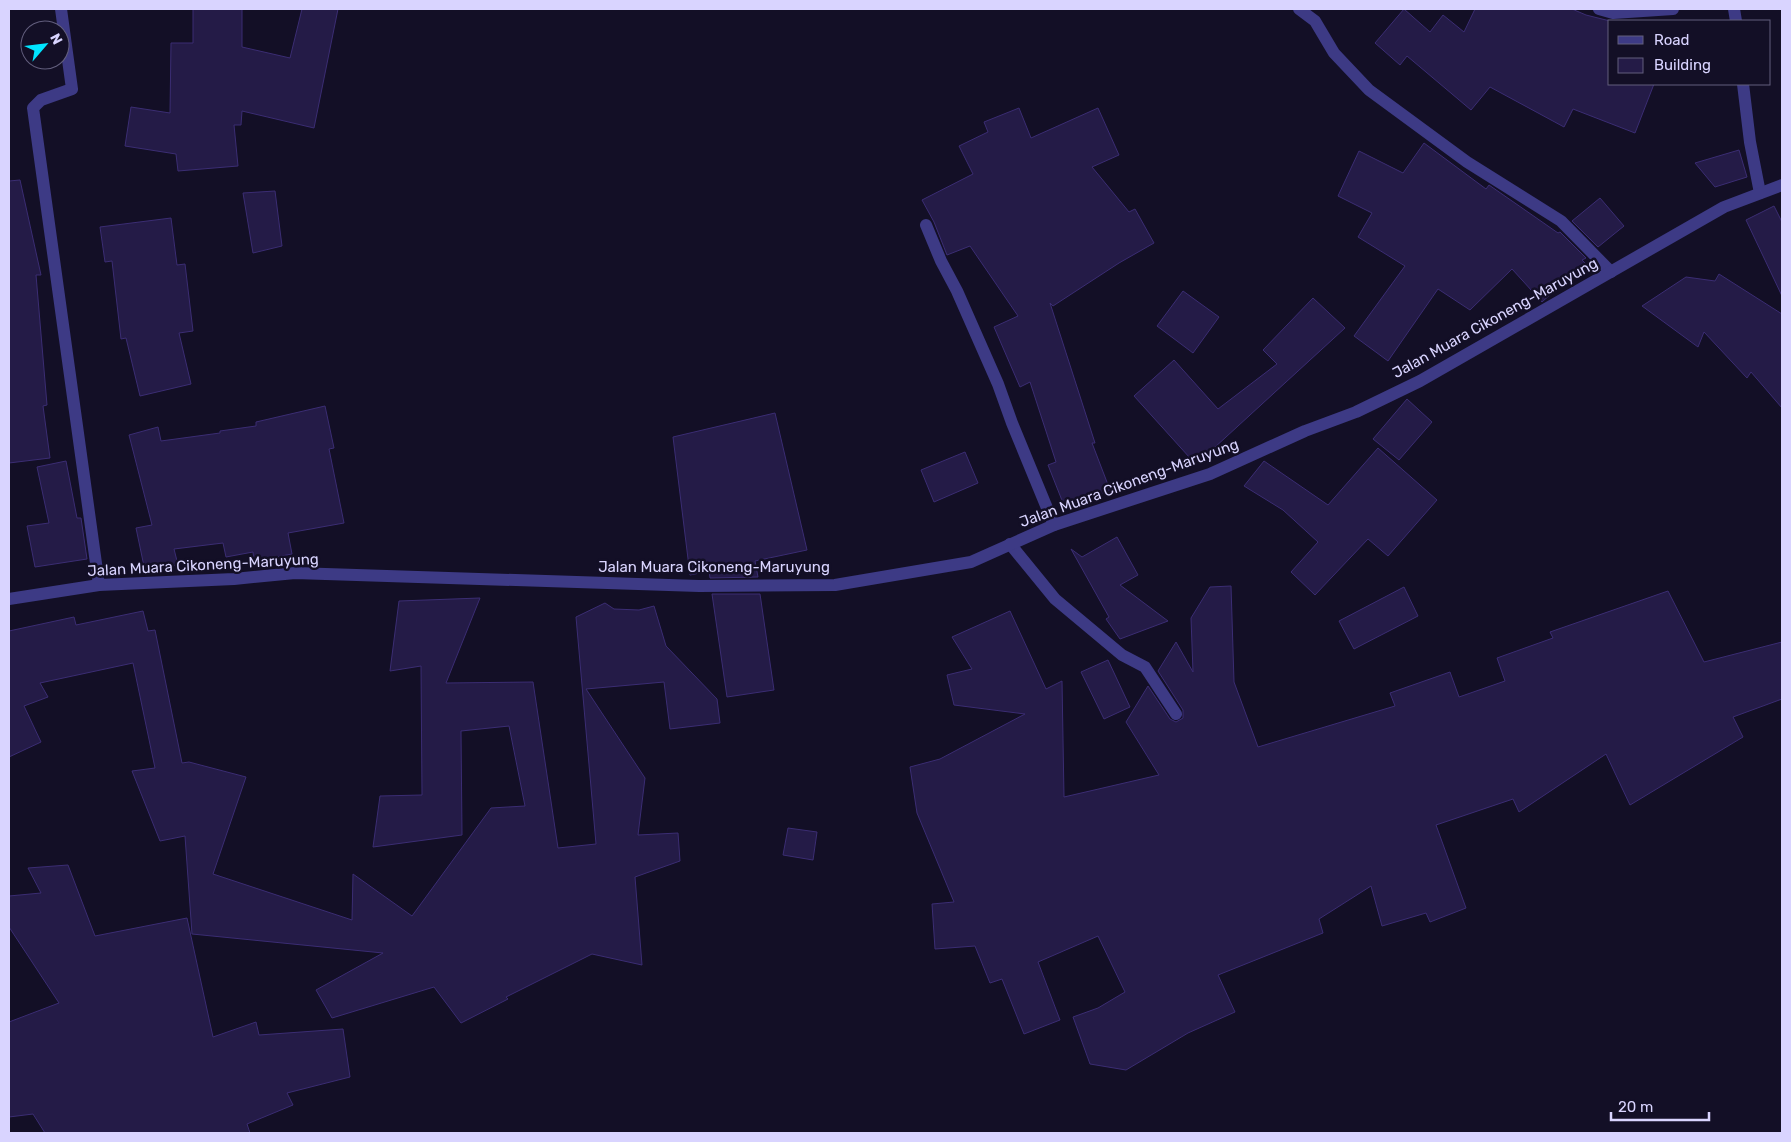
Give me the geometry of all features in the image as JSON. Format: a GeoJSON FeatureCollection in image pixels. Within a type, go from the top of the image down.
{"type":"FeatureCollection","features":[{"type":"Feature","properties":{"kind":"street"},"geometry":{"type":"LineString","coordinates":[[61,9],[72,88],[41,100],[33,108],[99,585]]}},
{"type":"Feature","properties":{"kind":"street"},"geometry":{"type":"LineString","coordinates":[[1299,9],[1315,21],[1334,53],[1368,90],[1467,162],[1561,222],[1610,272]]}},
{"type":"Feature","properties":{"kind":"street"},"geometry":{"type":"LineString","coordinates":[[1599,9],[1613,13],[1673,9]]}},
{"type":"Feature","properties":{"kind":"street"},"geometry":{"type":"LineString","coordinates":[[1743,85],[1750,142],[1760,192]]}},
{"type":"Feature","properties":{"kind":"street","name":"Jalan Muara Cikoneng-Maruyung"},"geometry":{"type":"LineString","coordinates":[[9,599],[99,585],[234,579],[295,573],[699,586],[835,585],[971,562],[1054,525],[1210,474],[1305,431],[1356,412],[1420,382],[1724,207],[1782,185]]}},
{"type":"Feature","properties":{"kind":"street"},"geometry":{"type":"LineString","coordinates":[[926,225],[941,261],[958,291],[998,384],[1054,525]]}},
{"type":"Feature","properties":{"kind":"street"},"geometry":{"type":"LineString","coordinates":[[1010,544],[1054,599],[1122,655],[1145,667],[1176,714]]}},
{"type":"Feature","properties":{"kind":"building"},"geometry":{"type":"Polygon","coordinates":[[[193,9],[242,9],[242,47],[290,58],[302,9],[338,9],[314,128],[242,111],[241,125],[234,125],[238,166],[178,171],[176,154],[125,146],[131,107],[170,113],[171,43],[193,43],[193,9]]]}},
{"type":"Feature","properties":{"kind":"building"},"geometry":{"type":"Polygon","coordinates":[[[1404,9],[1430,32],[1443,15],[1464,32],[1475,9],[1572,9],[1608,20],[1608,85],[1654,85],[1635,133],[1573,109],[1564,127],[1490,87],[1471,110],[1407,56],[1400,65],[1375,43],[1404,9]]]}},
{"type":"Feature","properties":{"kind":"building"},"geometry":{"type":"Polygon","coordinates":[[[1019,108],[1031,138],[1098,108],[1119,155],[1092,167],[1129,212],[1135,209],[1154,243],[1119,263],[1053,306],[1050,303],[1095,443],[1092,443],[1110,490],[1065,508],[1048,465],[1056,462],[1030,382],[1020,387],[994,327],[1018,316],[970,246],[947,255],[934,222],[922,200],[973,174],[959,146],[988,132],[984,122],[1019,108]]]}},
{"type":"Feature","properties":{"kind":"building"},"geometry":{"type":"Polygon","coordinates":[[[1424,143],[1486,189],[1489,185],[1558,233],[1560,232],[1586,258],[1582,260],[1585,263],[1542,302],[1512,269],[1470,310],[1438,289],[1388,361],[1354,336],[1405,266],[1358,237],[1372,213],[1338,196],[1359,151],[1403,173],[1424,143]]]}},
{"type":"Feature","properties":{"kind":"building"},"geometry":{"type":"Polygon","coordinates":[[[1739,150],[1747,177],[1715,187],[1695,163],[1739,150]]]}},
{"type":"Feature","properties":{"kind":"building"},"geometry":{"type":"Polygon","coordinates":[[[20,180],[41,275],[36,275],[47,405],[43,406],[50,458],[9,463],[9,181],[20,180]]]}},
{"type":"Feature","properties":{"kind":"building"},"geometry":{"type":"Polygon","coordinates":[[[275,191],[282,246],[253,253],[243,193],[275,191]]]}},
{"type":"Feature","properties":{"kind":"building"},"geometry":{"type":"Polygon","coordinates":[[[1600,198],[1624,226],[1598,247],[1572,221],[1600,198]]]}},
{"type":"Feature","properties":{"kind":"building"},"geometry":{"type":"Polygon","coordinates":[[[1774,206],[1782,222],[1782,296],[1746,220],[1774,206]]]}},
{"type":"Feature","properties":{"kind":"building"},"geometry":{"type":"Polygon","coordinates":[[[171,218],[177,265],[185,264],[193,331],[179,333],[191,384],[140,396],[126,338],[121,339],[112,261],[105,262],[100,227],[171,218]]]}},
{"type":"Feature","properties":{"kind":"building"},"geometry":{"type":"Polygon","coordinates":[[[1719,274],[1782,314],[1782,408],[1751,372],[1747,378],[1704,332],[1698,347],[1642,306],[1686,277],[1715,281],[1719,274]]]}},
{"type":"Feature","properties":{"kind":"building"},"geometry":{"type":"Polygon","coordinates":[[[1183,291],[1219,317],[1193,353],[1157,326],[1183,291]]]}},
{"type":"Feature","properties":{"kind":"building"},"geometry":{"type":"Polygon","coordinates":[[[1313,298],[1345,328],[1214,448],[1190,458],[1134,396],[1174,360],[1218,409],[1277,364],[1263,350],[1313,298]]]}},
{"type":"Feature","properties":{"kind":"building"},"geometry":{"type":"Polygon","coordinates":[[[1407,399],[1432,422],[1399,460],[1373,439],[1407,399]]]}},
{"type":"Feature","properties":{"kind":"building"},"geometry":{"type":"Polygon","coordinates":[[[325,406],[334,448],[329,449],[344,523],[288,533],[292,554],[254,561],[253,552],[226,557],[223,543],[174,549],[178,565],[145,571],[136,528],[152,525],[129,435],[158,427],[161,441],[220,433],[220,431],[256,426],[256,422],[325,406]]]}},
{"type":"Feature","properties":{"kind":"building"},"geometry":{"type":"Polygon","coordinates":[[[775,413],[807,550],[755,561],[758,577],[710,578],[709,571],[690,575],[673,437],[775,413]]]}},
{"type":"Feature","properties":{"kind":"building"},"geometry":{"type":"Polygon","coordinates":[[[1378,448],[1437,500],[1388,556],[1368,539],[1315,595],[1291,572],[1318,542],[1283,510],[1244,486],[1264,461],[1328,505],[1378,448]]]}},
{"type":"Feature","properties":{"kind":"building"},"geometry":{"type":"Polygon","coordinates":[[[965,452],[978,483],[934,502],[921,470],[965,452]]]}},
{"type":"Feature","properties":{"kind":"building"},"geometry":{"type":"Polygon","coordinates":[[[66,461],[77,518],[81,518],[87,559],[35,567],[27,526],[49,523],[37,467],[66,461]]]}},
{"type":"Feature","properties":{"kind":"building"},"geometry":{"type":"Polygon","coordinates":[[[1117,537],[1138,575],[1120,585],[1168,621],[1120,639],[1106,619],[1109,617],[1071,549],[1082,557],[1117,537]]]}},
{"type":"Feature","properties":{"kind":"building"},"geometry":{"type":"Polygon","coordinates":[[[1231,586],[1234,682],[1258,747],[1395,706],[1390,693],[1450,672],[1459,697],[1505,681],[1497,658],[1553,638],[1550,632],[1668,591],[1704,662],[1782,642],[1782,699],[1733,717],[1743,737],[1630,805],[1606,754],[1519,812],[1513,799],[1436,825],[1466,908],[1430,922],[1426,913],[1382,926],[1371,886],[1319,919],[1323,933],[1218,975],[1235,1012],[1188,1033],[1126,1070],[1090,1064],[1073,1017],[1098,1008],[1125,992],[1098,936],[1038,962],[1060,1020],[1024,1034],[1002,979],[990,983],[975,946],[935,949],[932,904],[954,902],[917,813],[910,767],[940,759],[1025,714],[954,705],[947,675],[972,669],[952,637],[1010,611],[1046,689],[1062,681],[1064,797],[1159,775],[1126,722],[1148,686],[1170,719],[1176,722],[1183,718],[1183,710],[1158,671],[1176,642],[1193,672],[1191,618],[1210,587],[1231,586]]]}},
{"type":"Feature","properties":{"kind":"building"},"geometry":{"type":"Polygon","coordinates":[[[1404,587],[1418,616],[1354,649],[1339,621],[1404,587]]]}},
{"type":"Feature","properties":{"kind":"building"},"geometry":{"type":"Polygon","coordinates":[[[712,594],[760,594],[774,690],[727,697],[712,594]]]}},
{"type":"Feature","properties":{"kind":"building"},"geometry":{"type":"Polygon","coordinates":[[[480,598],[446,683],[533,682],[558,848],[596,844],[576,617],[605,603],[614,609],[639,610],[654,606],[666,646],[717,699],[720,723],[670,729],[664,682],[586,689],[645,778],[638,835],[678,833],[680,861],[635,877],[642,965],[592,954],[506,997],[508,999],[461,1023],[434,987],[332,1018],[316,990],[383,953],[192,934],[185,836],[160,841],[132,771],[155,768],[133,663],[40,683],[48,697],[24,706],[41,742],[9,757],[9,631],[74,617],[76,625],[143,611],[148,631],[155,630],[182,763],[189,762],[246,777],[213,874],[352,920],[353,874],[412,916],[491,808],[525,806],[509,726],[461,731],[462,835],[373,847],[380,796],[422,795],[421,666],[390,671],[399,601],[480,598]]]}},
{"type":"Feature","properties":{"kind":"building"},"geometry":{"type":"Polygon","coordinates":[[[1108,660],[1130,707],[1104,719],[1081,672],[1108,660]]]}},
{"type":"Feature","properties":{"kind":"building"},"geometry":{"type":"Polygon","coordinates":[[[788,828],[817,832],[813,860],[783,855],[788,828]]]}},
{"type":"Feature","properties":{"kind":"building"},"geometry":{"type":"Polygon","coordinates":[[[68,865],[95,936],[187,918],[213,1037],[256,1022],[259,1035],[343,1029],[350,1077],[287,1093],[293,1105],[247,1124],[250,1133],[45,1133],[33,1114],[9,1117],[9,1022],[59,1003],[9,927],[9,896],[41,893],[28,868],[68,865]]]}}]}
